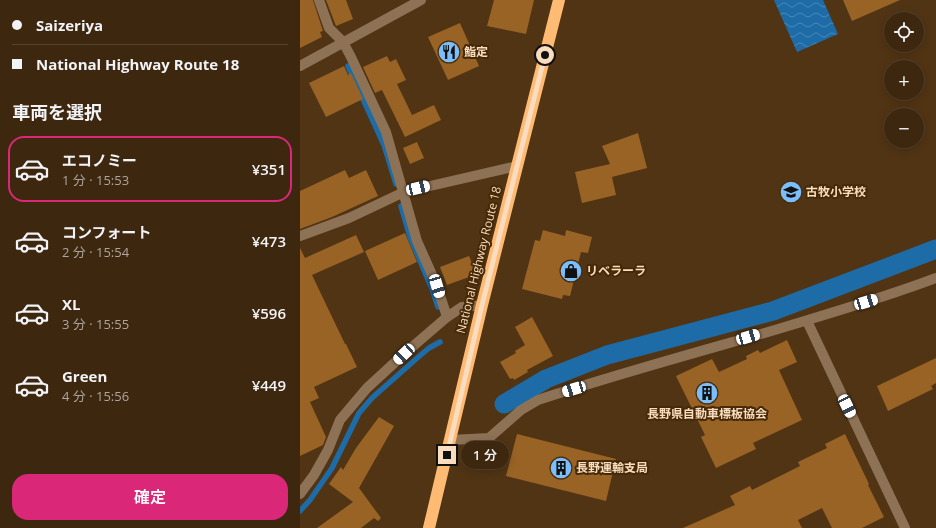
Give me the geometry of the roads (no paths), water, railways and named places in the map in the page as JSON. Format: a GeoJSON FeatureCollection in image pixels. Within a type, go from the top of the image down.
{"type":"FeatureCollection","features":[{"type":"Feature","properties":{"kind":"highway","name":"National Highway Route 18"},"geometry":{"type":"LineString","coordinates":[[430,528],[482,305],[559,0]]}},
{"type":"Feature","properties":{"kind":"street"},"geometry":{"type":"LineString","coordinates":[[319,0],[329,28],[343,42],[386,132],[417,241],[437,286],[447,317]]}},
{"type":"Feature","properties":{"kind":"street"},"geometry":{"type":"LineString","coordinates":[[300,66],[421,0]]}},
{"type":"Feature","properties":{"kind":"street"},"geometry":{"type":"LineString","coordinates":[[300,236],[349,218],[404,192],[517,166]]}},
{"type":"Feature","properties":{"kind":"street"},"geometry":{"type":"LineString","coordinates":[[451,440],[489,438],[521,410],[538,400],[675,358],[807,320],[911,288],[936,278]]}},
{"type":"Feature","properties":{"kind":"street"},"geometry":{"type":"LineString","coordinates":[[300,494],[314,476],[328,450],[340,420],[367,388],[447,317],[462,308],[482,305]]}},
{"type":"Feature","properties":{"kind":"street"},"geometry":{"type":"LineString","coordinates":[[807,320],[905,528]]}},
{"type":"Feature","properties":{"kind":"water"},"geometry":{"type":"Polygon","coordinates":[[[774,0],[823,0],[838,34],[797,52],[774,0]]]}},
{"type":"Feature","properties":{"kind":"waterway"},"geometry":{"type":"LineString","coordinates":[[348,66],[384,145],[396,184]]}},
{"type":"Feature","properties":{"kind":"waterway"},"geometry":{"type":"LineString","coordinates":[[401,206],[410,237],[438,307]]}},
{"type":"Feature","properties":{"kind":"waterway"},"geometry":{"type":"LineString","coordinates":[[504,404],[546,379],[607,355],[773,311],[936,249]]}},
{"type":"Feature","properties":{"kind":"waterway"},"geometry":{"type":"LineString","coordinates":[[300,511],[310,500],[332,468],[359,413],[372,398],[416,359],[429,348],[440,342]]}},
{"type":"Feature","properties":{"kind":"place","name":"鮨定"},"geometry":{"type":"Point","coordinates":[449,52]}},
{"type":"Feature","properties":{"kind":"place","name":"古牧小学校"},"geometry":{"type":"Point","coordinates":[791,192]}},
{"type":"Feature","properties":{"kind":"place","name":"リベラーラ"},"geometry":{"type":"Point","coordinates":[571,271]}},
{"type":"Feature","properties":{"kind":"place","name":"長野県自動車標板協会"},"geometry":{"type":"Point","coordinates":[707,393]}},
{"type":"Feature","properties":{"kind":"place","name":"長野運輸支局"},"geometry":{"type":"Point","coordinates":[561,468]}}]}
